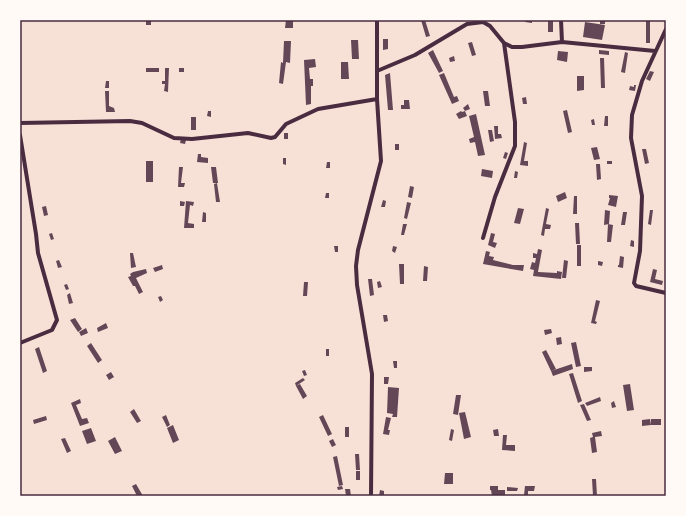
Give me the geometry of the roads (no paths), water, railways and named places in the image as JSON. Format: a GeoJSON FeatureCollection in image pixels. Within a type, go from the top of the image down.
{"type":"FeatureCollection","features":[{"type":"Feature","properties":{"kind":"street"},"geometry":{"type":"LineString","coordinates":[[372,496],[372,374],[357,286],[356,266],[358,250],[381,161],[377,99],[377,20]]}},
{"type":"Feature","properties":{"kind":"street"},"geometry":{"type":"LineString","coordinates":[[560,20],[562,42]]}},
{"type":"Feature","properties":{"kind":"street"},"geometry":{"type":"LineString","coordinates":[[377,71],[415,55],[468,24],[483,22],[490,26],[504,42],[512,46],[522,47],[562,42],[655,51]]}},
{"type":"Feature","properties":{"kind":"street"},"geometry":{"type":"LineString","coordinates":[[666,29],[642,81],[632,114],[632,138],[642,196],[640,251],[634,283],[636,286],[666,293]]}},
{"type":"Feature","properties":{"kind":"street"},"geometry":{"type":"LineString","coordinates":[[483,238],[495,197],[514,146],[515,122],[504,42]]}},
{"type":"Feature","properties":{"kind":"street"},"geometry":{"type":"LineString","coordinates":[[20,123],[130,121],[142,124],[174,138],[192,139],[248,132],[271,138],[275,136],[286,124],[318,109],[377,99]]}},
{"type":"Feature","properties":{"kind":"street"},"geometry":{"type":"LineString","coordinates":[[20,135],[38,253],[57,320],[52,330],[20,343]]}}]}
